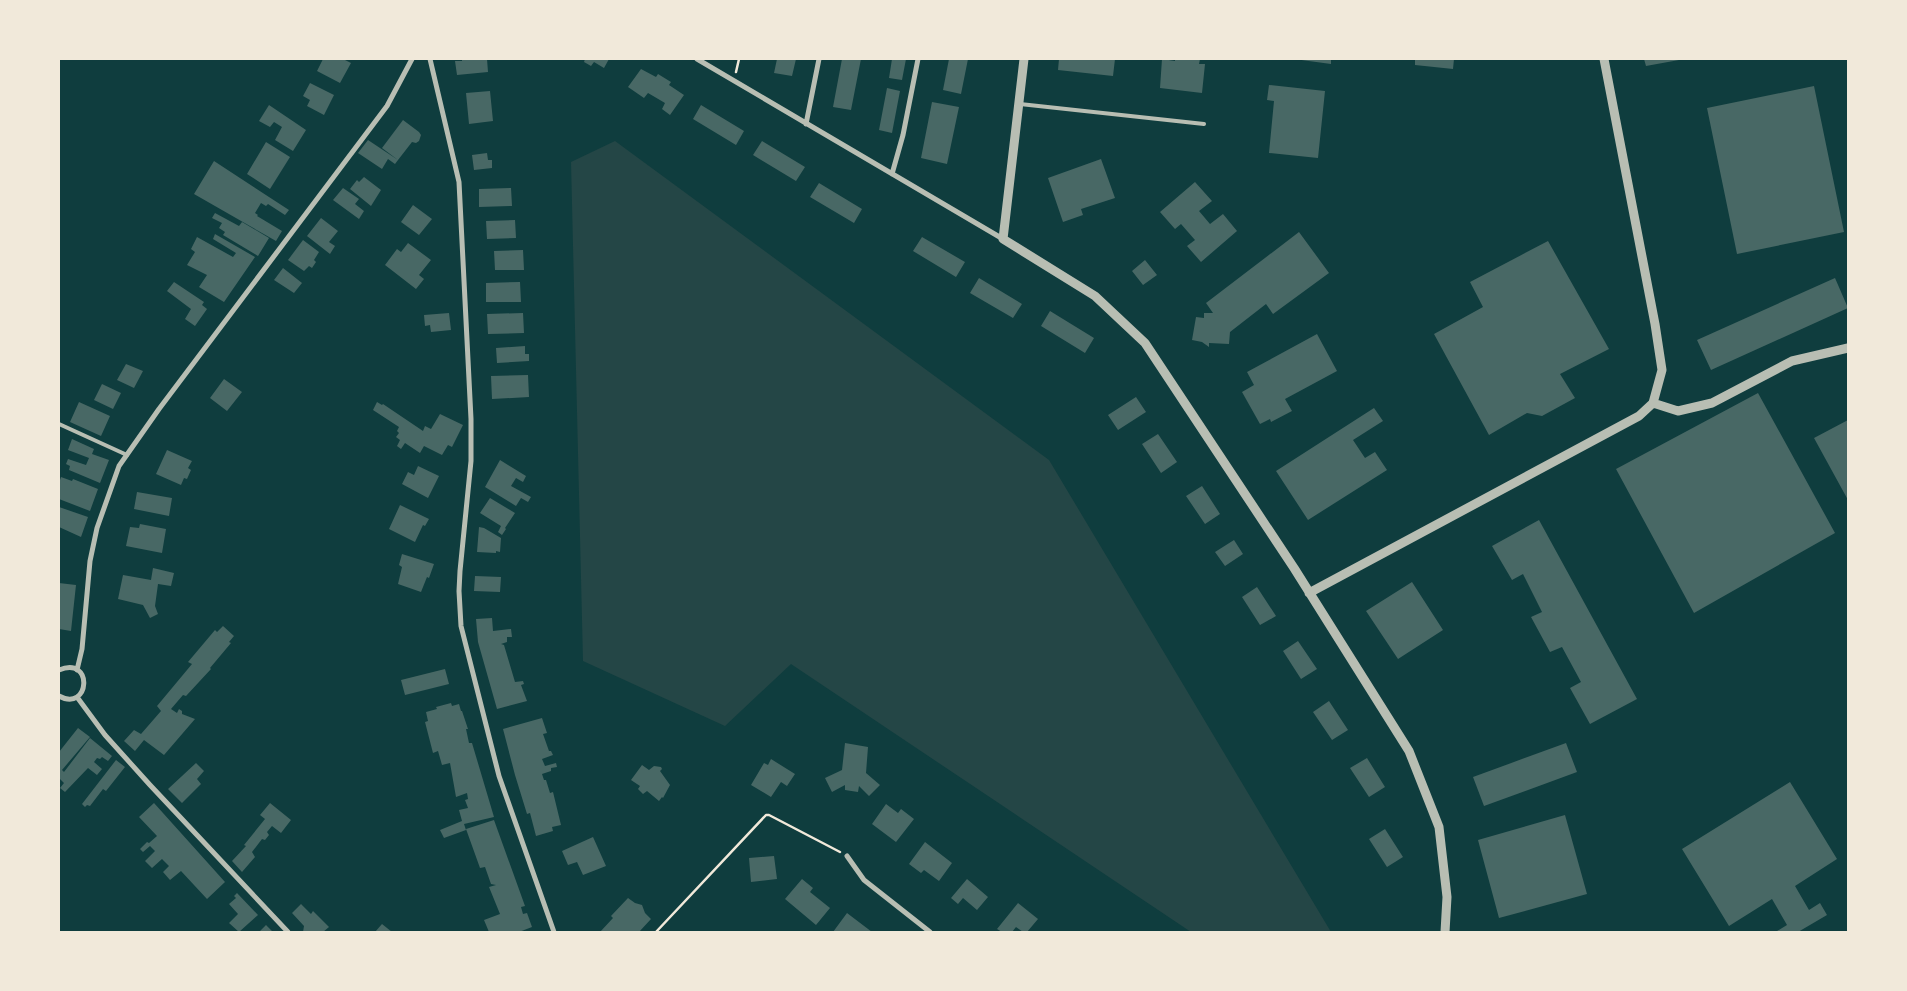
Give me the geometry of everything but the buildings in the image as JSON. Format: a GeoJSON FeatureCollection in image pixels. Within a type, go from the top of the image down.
{"type":"FeatureCollection","features":[{"type":"Feature","properties":{"kind":"street"},"geometry":{"type":"LineString","coordinates":[[77,670],[82,649],[91,553],[97,528],[119,466],[387,106],[412,59]]}},
{"type":"Feature","properties":{"kind":"street"},"geometry":{"type":"LineString","coordinates":[[430,59],[459,182],[471,419],[471,461],[459,591],[461,626],[499,776],[554,932]]}},
{"type":"Feature","properties":{"kind":"street"},"geometry":{"type":"LineString","coordinates":[[696,59],[1003,239],[1095,296],[1145,343],[1410,751],[1439,827],[1447,897],[1446,932]]}},
{"type":"Feature","properties":{"kind":"street"},"geometry":{"type":"LineString","coordinates":[[806,124],[819,59]]}},
{"type":"Feature","properties":{"kind":"street"},"geometry":{"type":"LineString","coordinates":[[892,174],[903,135],[918,59]]}},
{"type":"Feature","properties":{"kind":"street"},"geometry":{"type":"LineString","coordinates":[[1003,239],[1024,59]]}},
{"type":"Feature","properties":{"kind":"street"},"geometry":{"type":"LineString","coordinates":[[1309,593],[1639,416],[1653,403],[1662,370],[1655,324],[1604,59]]}},
{"type":"Feature","properties":{"kind":"street"},"geometry":{"type":"LineString","coordinates":[[1653,403],[1678,412],[1712,402],[1792,360],[1848,348]]}},
{"type":"Feature","properties":{"kind":"street"},"geometry":{"type":"LineString","coordinates":[[59,670],[66,667],[77,670],[83,676],[84,681],[84,688],[77,697],[69,700],[59,696]]}},
{"type":"Feature","properties":{"kind":"street"},"geometry":{"type":"LineString","coordinates":[[77,697],[105,735],[288,932]]}},
{"type":"Feature","properties":{"kind":"street"},"geometry":{"type":"LineString","coordinates":[[847,856],[864,880],[930,932]]}},
{"type":"Feature","properties":{"kind":"lane"},"geometry":{"type":"LineString","coordinates":[[1020,104],[1204,124]]}},
{"type":"Feature","properties":{"kind":"lane"},"geometry":{"type":"LineString","coordinates":[[59,424],[127,455]]}},
{"type":"Feature","properties":{"kind":"path"},"geometry":{"type":"LineString","coordinates":[[656,932],[766,815],[828,844],[847,856]]}},
{"type":"Feature","properties":{"kind":"shaded area"},"geometry":{"type":"Polygon","coordinates":[[[615,141],[1049,460],[1331,932],[1191,932],[791,664],[725,726],[583,661],[571,162],[615,141]]]}}]}
